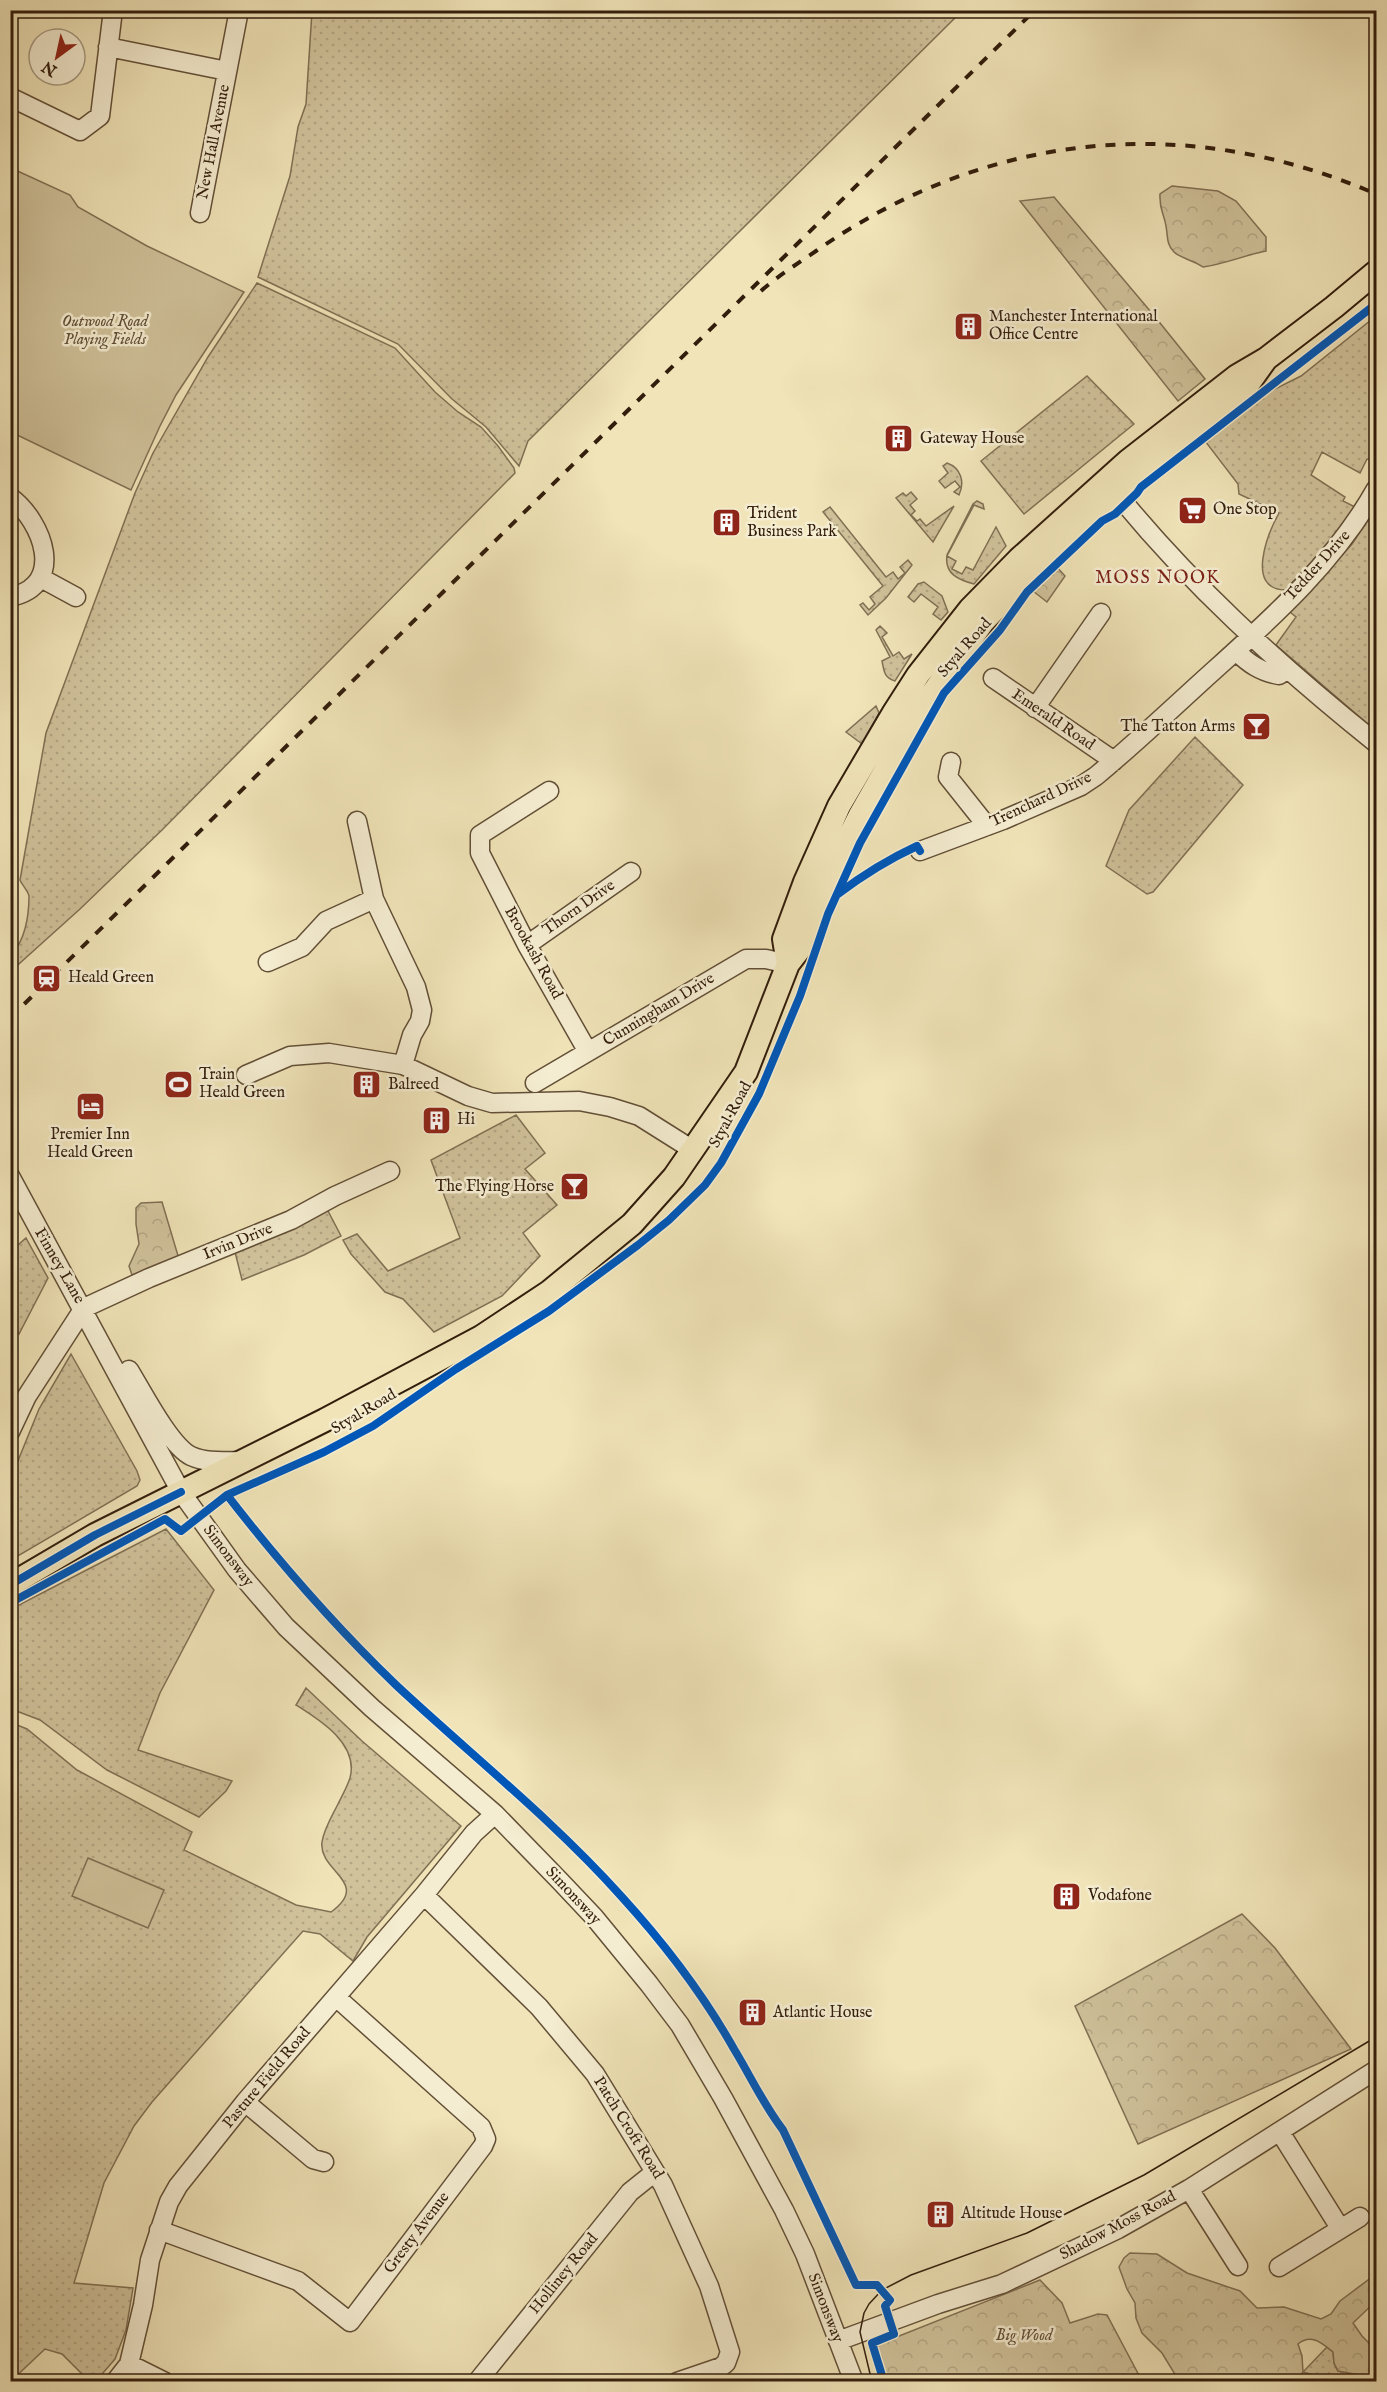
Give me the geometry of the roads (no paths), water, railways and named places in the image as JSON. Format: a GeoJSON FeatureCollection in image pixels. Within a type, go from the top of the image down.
{"type":"FeatureCollection","features":[{"type":"Feature","properties":{"kind":"main road"},"geometry":{"type":"LineString","coordinates":[[1371,284],[1377,266]]}},
{"type":"Feature","properties":{"kind":"main road","name":"Styal Road"},"geometry":{"type":"LineString","coordinates":[[10,1585],[60,1555],[325,1420],[481,1337],[549,1292],[632,1224],[674,1178],[746,1072],[788,964],[802,946],[833,871],[860,815],[930,696],[982,622],[1002,599],[1094,512],[1111,487],[1246,387],[1266,359],[1371,284],[1377,272]]}},
{"type":"Feature","properties":{"kind":"street"},"geometry":{"type":"LineString","coordinates":[[10,97],[80,131],[100,116],[113,10]]}},
{"type":"Feature","properties":{"kind":"street","name":"New Hall Avenue"},"geometry":{"type":"LineString","coordinates":[[200,213],[239,10]]}},
{"type":"Feature","properties":{"kind":"street","name":"New Hall Avenue"},"geometry":{"type":"LineString","coordinates":[[108,47],[227,71]]}},
{"type":"Feature","properties":{"kind":"street"},"geometry":{"type":"LineString","coordinates":[[1111,487],[1210,599],[1287,669],[1377,743]]}},
{"type":"Feature","properties":{"kind":"street","name":"Tedder Drive"},"geometry":{"type":"LineString","coordinates":[[1251,637],[1319,570],[1359,518],[1377,489]]}},
{"type":"Feature","properties":{"kind":"street"},"geometry":{"type":"LineString","coordinates":[[10,497],[20,504],[33,521],[42,539],[44,566],[41,578],[29,590],[10,597]]}},
{"type":"Feature","properties":{"kind":"street"},"geometry":{"type":"LineString","coordinates":[[41,578],[76,597]]}},
{"type":"Feature","properties":{"kind":"street"},"geometry":{"type":"LineString","coordinates":[[1035,708],[1101,613]]}},
{"type":"Feature","properties":{"kind":"street","name":"Trenchard Drive"},"geometry":{"type":"LineString","coordinates":[[920,851],[987,826],[1081,786],[1114,761],[1251,637]]}},
{"type":"Feature","properties":{"kind":"street"},"geometry":{"type":"LineString","coordinates":[[1236,651],[1246,662],[1264,671],[1279,675],[1287,669]]}},
{"type":"Feature","properties":{"kind":"street","name":"Emerald Road"},"geometry":{"type":"LineString","coordinates":[[993,678],[1114,761]]}},
{"type":"Feature","properties":{"kind":"street"},"geometry":{"type":"LineString","coordinates":[[951,762],[948,777],[987,826]]}},
{"type":"Feature","properties":{"kind":"street","name":"Brookash Road"},"geometry":{"type":"LineString","coordinates":[[549,791],[480,835],[480,853],[527,945],[588,1052]]}},
{"type":"Feature","properties":{"kind":"street"},"geometry":{"type":"LineString","coordinates":[[357,821],[374,899],[416,987],[422,1010],[403,1065]]}},
{"type":"Feature","properties":{"kind":"street","name":"Thorn Drive"},"geometry":{"type":"LineString","coordinates":[[527,945],[631,872]]}},
{"type":"Feature","properties":{"kind":"street"},"geometry":{"type":"LineString","coordinates":[[273,953],[302,947],[326,921],[374,899]]}},
{"type":"Feature","properties":{"kind":"street","name":"Cunningham Drive"},"geometry":{"type":"LineString","coordinates":[[535,1083],[746,959],[766,959],[788,964]]}},
{"type":"Feature","properties":{"kind":"street"},"geometry":{"type":"LineString","coordinates":[[246,1075],[270,1063],[306,1053],[329,1053],[403,1065],[468,1096],[492,1103],[579,1101],[610,1107],[639,1116],[693,1150]]}},
{"type":"Feature","properties":{"kind":"street","name":"Irvin Drive"},"geometry":{"type":"LineString","coordinates":[[84,1308],[149,1278],[291,1220],[335,1196],[390,1171]]}},
{"type":"Feature","properties":{"kind":"street","name":"Finney Lane"},"geometry":{"type":"LineString","coordinates":[[10,1176],[84,1308],[181,1492]]}},
{"type":"Feature","properties":{"kind":"street"},"geometry":{"type":"LineString","coordinates":[[10,1432],[27,1396],[84,1308]]}},
{"type":"Feature","properties":{"kind":"street","name":"Finney Lane"},"geometry":{"type":"LineString","coordinates":[[108,1354],[126,1366],[177,1446],[191,1456],[215,1462],[243,1461]]}},
{"type":"Feature","properties":{"kind":"street","name":"Simonsway"},"geometry":{"type":"LineString","coordinates":[[181,1492],[237,1570],[286,1627],[372,1708],[495,1814],[594,1917],[649,1984],[680,2025],[784,2210],[805,2254],[854,2382]]}},
{"type":"Feature","properties":{"kind":"street","name":"Pasture Field Road"},"geometry":{"type":"LineString","coordinates":[[116,2382],[129,2364],[143,2305],[150,2260],[159,2230],[178,2186],[245,2102],[424,1895],[474,1833],[495,1814]]}},
{"type":"Feature","properties":{"kind":"street","name":"Patch Croft Road"},"geometry":{"type":"LineString","coordinates":[[424,1895],[539,2007],[595,2074],[655,2172],[709,2286],[730,2352],[726,2363],[721,2367],[677,2382]]}},
{"type":"Feature","properties":{"kind":"street","name":"Gresty Avenue"},"geometry":{"type":"LineString","coordinates":[[159,2230],[298,2281],[350,2322],[476,2156],[486,2139],[481,2127],[336,1997]]}},
{"type":"Feature","properties":{"kind":"street","name":"Shadow Moss Road"},"geometry":{"type":"LineString","coordinates":[[838,2340],[1002,2284],[1118,2229],[1189,2188],[1377,2070]]}},
{"type":"Feature","properties":{"kind":"street"},"geometry":{"type":"LineString","coordinates":[[245,2102],[313,2159],[324,2162]]}},
{"type":"Feature","properties":{"kind":"street"},"geometry":{"type":"LineString","coordinates":[[1280,2132],[1340,2228]]}},
{"type":"Feature","properties":{"kind":"street","name":"Holliney Road"},"geometry":{"type":"LineString","coordinates":[[488,2378],[630,2192],[655,2172]]}},
{"type":"Feature","properties":{"kind":"street"},"geometry":{"type":"LineString","coordinates":[[1189,2188],[1238,2266]]}},
{"type":"Feature","properties":{"kind":"street"},"geometry":{"type":"LineString","coordinates":[[1279,2267],[1360,2217]]}},
{"type":"Feature","properties":{"kind":"street"},"geometry":{"type":"LineString","coordinates":[[129,2364],[165,2382]]}},
{"type":"Feature","properties":{"kind":"tram line"},"geometry":{"type":"LineString","coordinates":[[872,2382],[860,2332],[864,2313],[882,2290],[911,2275],[1027,2233],[1144,2175],[1376,2037]]}},
{"type":"Feature","properties":{"kind":"railway"},"geometry":{"type":"LineString","coordinates":[[10,1018],[1035,10]]}},
{"type":"Feature","properties":{"kind":"railway"},"geometry":{"type":"LineString","coordinates":[[761,291],[816,251],[881,211],[948,180],[1018,159],[1088,147],[1160,144],[1232,151],[1304,168],[1376,194]]}},
{"type":"Feature","properties":{"kind":"place","name":"Manchester International Office Centre"},"geometry":{"type":"Point","coordinates":[968,326]}},
{"type":"Feature","properties":{"kind":"place","name":"Gateway House"},"geometry":{"type":"Point","coordinates":[899,439]}},
{"type":"Feature","properties":{"kind":"place","name":"One Stop"},"geometry":{"type":"Point","coordinates":[1192,510]}},
{"type":"Feature","properties":{"kind":"place","name":"Trident Business Park"},"geometry":{"type":"Point","coordinates":[726,523]}},
{"type":"Feature","properties":{"kind":"place","name":"The Tatton Arms"},"geometry":{"type":"Point","coordinates":[1256,727]}},
{"type":"Feature","properties":{"kind":"place","name":"Heald Green"},"geometry":{"type":"Point","coordinates":[47,978]}},
{"type":"Feature","properties":{"kind":"place","name":"Train Heald Green"},"geometry":{"type":"Point","coordinates":[178,1084]}},
{"type":"Feature","properties":{"kind":"place","name":"Balreed"},"geometry":{"type":"Point","coordinates":[367,1085]}},
{"type":"Feature","properties":{"kind":"place","name":"Premier Inn Heald Green"},"geometry":{"type":"Point","coordinates":[90,1107]}},
{"type":"Feature","properties":{"kind":"place","name":"Hi"},"geometry":{"type":"Point","coordinates":[436,1120]}},
{"type":"Feature","properties":{"kind":"place","name":"The Flying Horse"},"geometry":{"type":"Point","coordinates":[575,1187]}},
{"type":"Feature","properties":{"kind":"place","name":"Vodafone"},"geometry":{"type":"Point","coordinates":[1067,1896]}},
{"type":"Feature","properties":{"kind":"place","name":"Atlantic House"},"geometry":{"type":"Point","coordinates":[752,2013]}},
{"type":"Feature","properties":{"kind":"place","name":"Altitude House"},"geometry":{"type":"Point","coordinates":[940,2214]}},
{"type":"Feature","properties":{"kind":"district","name":"MOSS NOOK"},"geometry":{"type":"Point","coordinates":[1158,578]}},
{"type":"Feature","properties":{"kind":"park label","name":"Outwood Road Playing Fields"},"geometry":{"type":"Point","coordinates":[105,331]}},
{"type":"Feature","properties":{"kind":"park label","name":"Big Wood"},"geometry":{"type":"Point","coordinates":[1024,2336]}}]}
